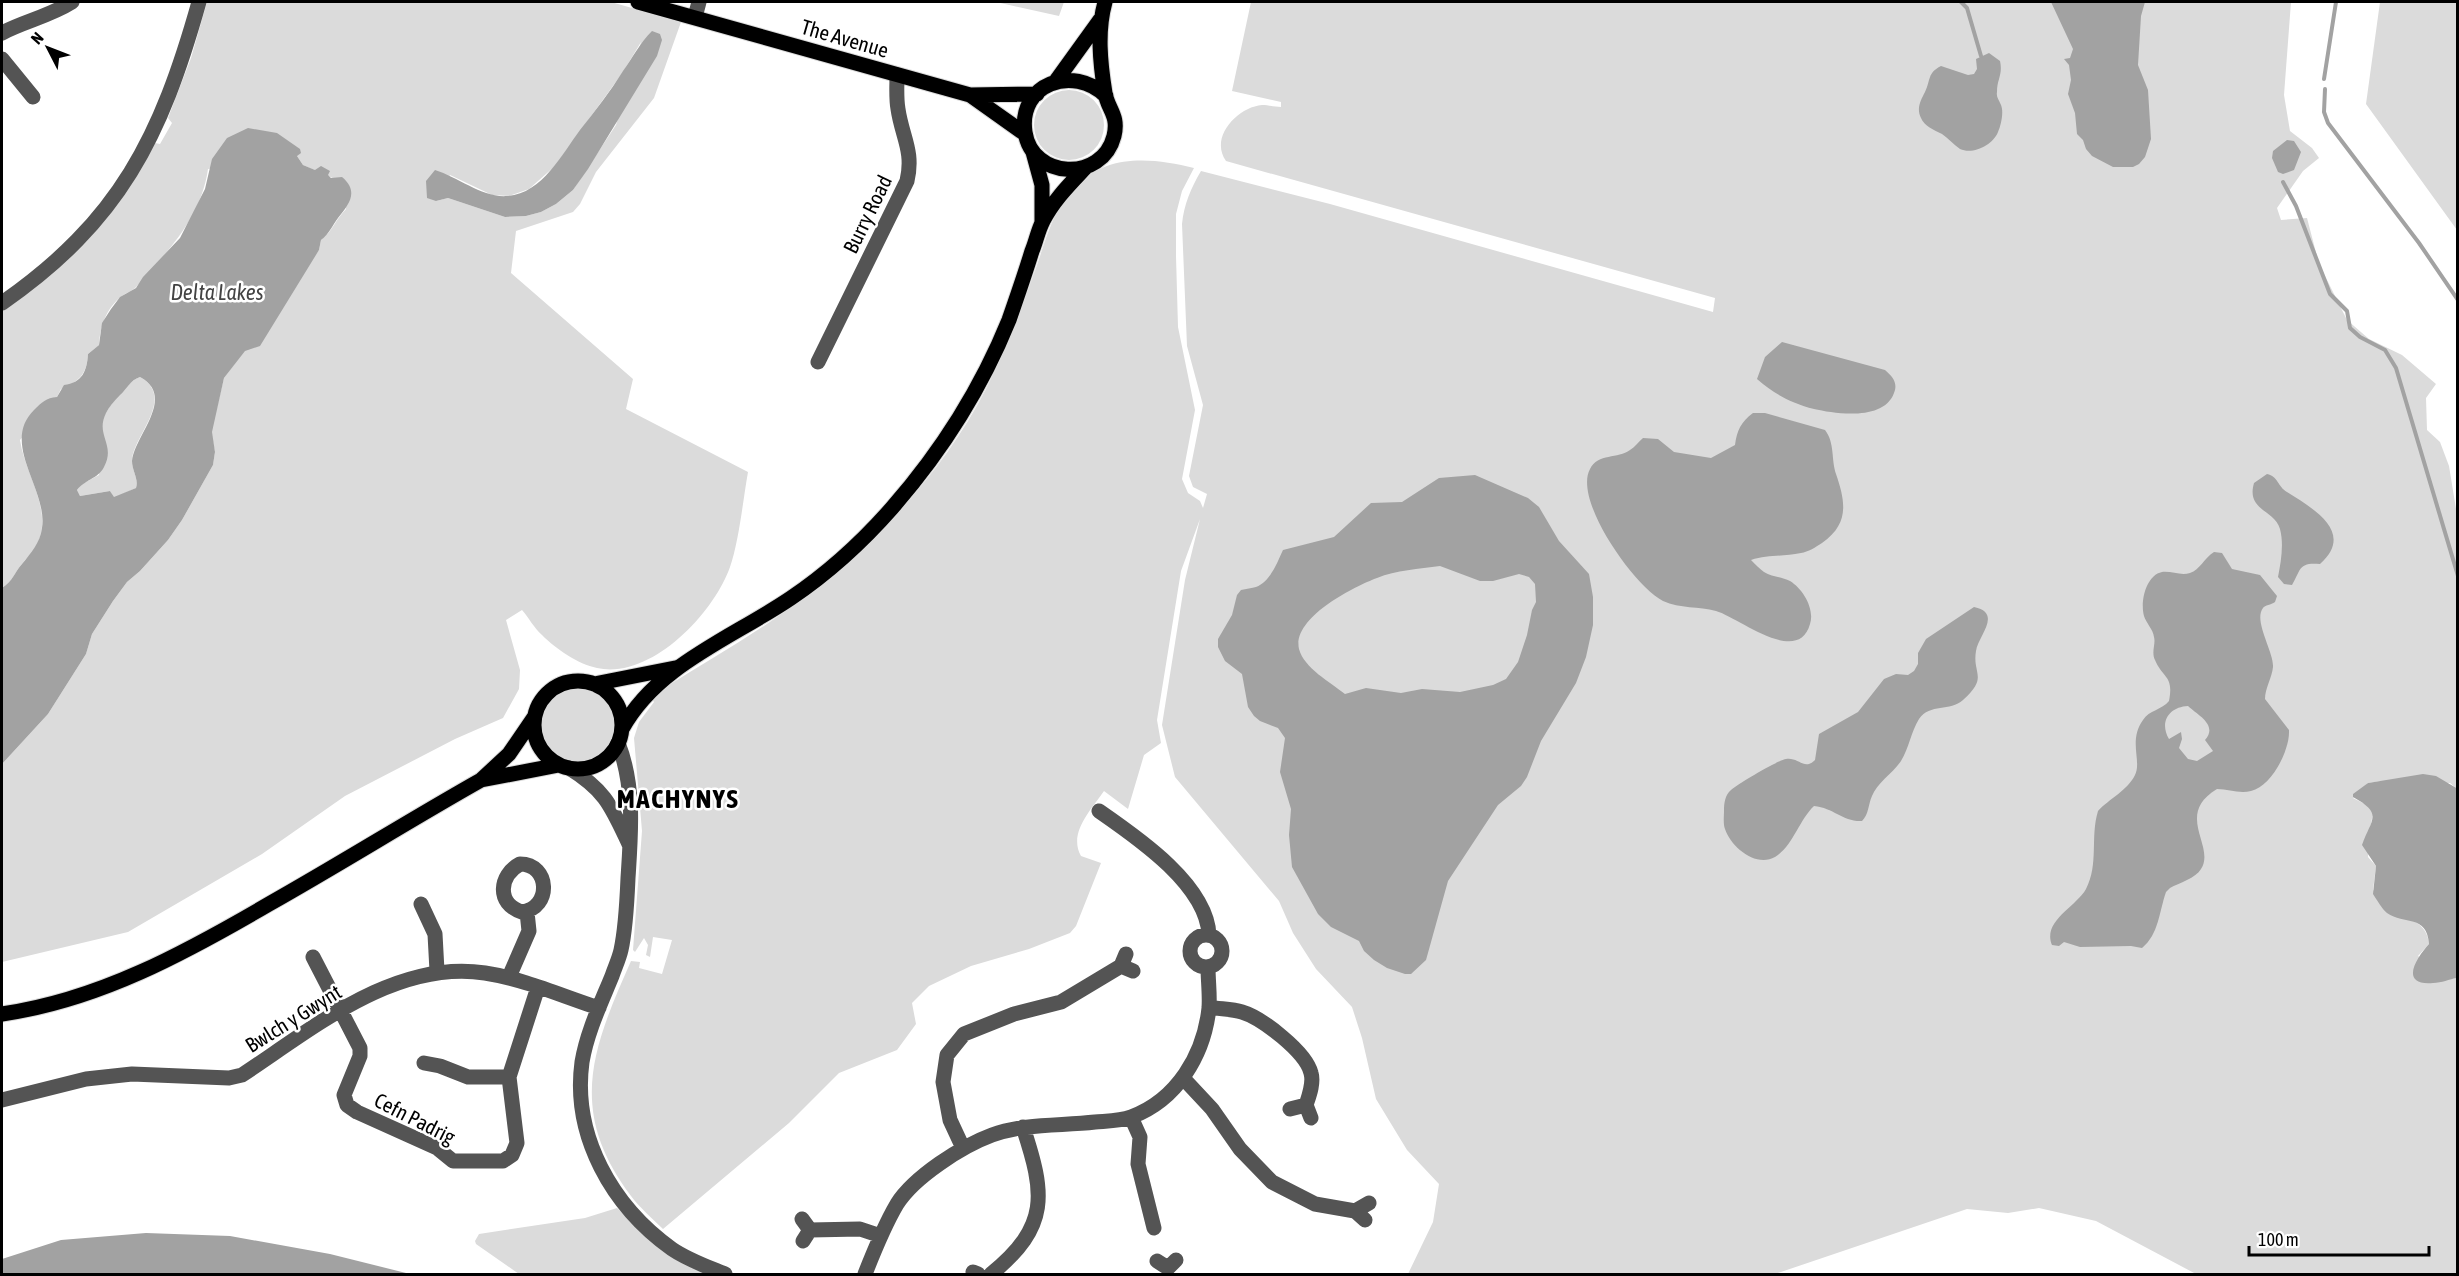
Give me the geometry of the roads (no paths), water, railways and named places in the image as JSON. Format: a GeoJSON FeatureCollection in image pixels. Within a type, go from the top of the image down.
{"type":"FeatureCollection","features":[{"type":"Feature","properties":{"kind":"main road","name":"The Avenue"},"geometry":{"type":"LineString","coordinates":[[638,2],[970,95],[1037,94]]}},
{"type":"Feature","properties":{"kind":"main road"},"geometry":{"type":"LineString","coordinates":[[481,780],[564,767],[591,767],[601,763],[611,754],[630,713],[675,668],[793,597],[844,556],[892,508],[930,461],[982,379],[1008,320],[1042,222],[1059,196],[1085,168],[1100,159],[1111,145],[1114,137],[1115,116],[1106,96],[1100,57],[1100,20],[1105,2]]}},
{"type":"Feature","properties":{"kind":"main road"},"geometry":{"type":"LineString","coordinates":[[1042,222],[1041,184],[1033,152],[1025,134],[1026,114],[1037,94],[1056,81],[1100,20]]}},
{"type":"Feature","properties":{"kind":"main road"},"geometry":{"type":"LineString","coordinates":[[1056,81],[1078,80],[1098,89],[1106,96]]}},
{"type":"Feature","properties":{"kind":"main road","name":"The Avenue"},"geometry":{"type":"LineString","coordinates":[[970,95],[1025,134]]}},
{"type":"Feature","properties":{"kind":"main road"},"geometry":{"type":"LineString","coordinates":[[1033,152],[1058,169],[1085,168]]}},
{"type":"Feature","properties":{"kind":"main road"},"geometry":{"type":"LineString","coordinates":[[564,767],[542,751],[536,740],[534,729],[538,705],[555,687],[574,681],[594,684],[675,668]]}},
{"type":"Feature","properties":{"kind":"main road"},"geometry":{"type":"LineString","coordinates":[[594,684],[603,689],[616,703],[621,716],[620,736]]}},
{"type":"Feature","properties":{"kind":"main road"},"geometry":{"type":"LineString","coordinates":[[2,1014],[70,999],[115,983],[170,959],[288,894],[481,780],[508,754],[535,716]]}},
{"type":"Feature","properties":{"kind":"street"},"geometry":{"type":"LineString","coordinates":[[2,33],[20,24],[56,12],[72,2]]}},
{"type":"Feature","properties":{"kind":"street"},"geometry":{"type":"LineString","coordinates":[[2,303],[41,275],[75,244],[96,221],[126,180],[145,150],[167,103],[199,2]]}},
{"type":"Feature","properties":{"kind":"street"},"geometry":{"type":"LineString","coordinates":[[694,17],[699,2]]}},
{"type":"Feature","properties":{"kind":"street"},"geometry":{"type":"LineString","coordinates":[[2,59],[33,97]]}},
{"type":"Feature","properties":{"kind":"street","name":"Burry Road"},"geometry":{"type":"LineString","coordinates":[[818,362],[907,181],[910,150],[898,111],[897,75]]}},
{"type":"Feature","properties":{"kind":"street"},"geometry":{"type":"LineString","coordinates":[[620,736],[632,812],[621,952],[590,1031],[582,1062],[581,1091],[584,1122],[594,1154],[604,1175],[621,1200],[638,1219],[672,1249],[725,1275]]}},
{"type":"Feature","properties":{"kind":"street"},"geometry":{"type":"LineString","coordinates":[[564,767],[587,779],[602,793],[612,807],[630,846]]}},
{"type":"Feature","properties":{"kind":"street"},"geometry":{"type":"LineString","coordinates":[[1100,811],[1154,853],[1181,879],[1202,906],[1209,922],[1209,935]]}},
{"type":"Feature","properties":{"kind":"street"},"geometry":{"type":"LineString","coordinates":[[422,904],[435,934],[437,971]]}},
{"type":"Feature","properties":{"kind":"street"},"geometry":{"type":"LineString","coordinates":[[509,977],[529,931],[527,912]]}},
{"type":"Feature","properties":{"kind":"street"},"geometry":{"type":"LineString","coordinates":[[1209,935],[1218,940],[1222,949],[1220,959],[1208,967],[1194,962],[1190,948],[1199,936],[1209,935]]}},
{"type":"Feature","properties":{"kind":"street","name":"Cefn Padrig"},"geometry":{"type":"LineString","coordinates":[[313,957],[360,1048],[360,1056],[344,1095],[347,1105],[357,1112],[437,1148],[453,1161],[503,1161],[512,1155],[517,1143],[508,1077],[538,987]]}},
{"type":"Feature","properties":{"kind":"street"},"geometry":{"type":"LineString","coordinates":[[963,1148],[950,1120],[943,1082],[946,1055],[964,1034],[1014,1014],[1061,1002],[1127,964]]}},
{"type":"Feature","properties":{"kind":"street"},"geometry":{"type":"LineString","coordinates":[[865,1275],[898,1202],[928,1172],[963,1148],[992,1135],[1023,1127],[1131,1117],[1160,1100],[1184,1079],[1202,1045],[1209,1007],[1208,967]]}},
{"type":"Feature","properties":{"kind":"street","name":"Bwlch y Gwynt"},"geometry":{"type":"LineString","coordinates":[[2,1100],[86,1079],[132,1074],[230,1078],[242,1076],[341,1011],[407,979],[437,971],[466,971],[509,977],[599,1008]]}},
{"type":"Feature","properties":{"kind":"street"},"geometry":{"type":"LineString","coordinates":[[1209,1007],[1242,1012],[1273,1028],[1298,1052],[1311,1072],[1311,1092],[1308,1112],[1290,1109]]}},
{"type":"Feature","properties":{"kind":"street"},"geometry":{"type":"LineString","coordinates":[[424,1063],[440,1066],[468,1077],[508,1077]]}},
{"type":"Feature","properties":{"kind":"street"},"geometry":{"type":"LineString","coordinates":[[1184,1079],[1212,1109],[1240,1149],[1272,1182],[1315,1204],[1363,1211]]}},
{"type":"Feature","properties":{"kind":"street"},"geometry":{"type":"LineString","coordinates":[[1131,1117],[1140,1137],[1138,1164],[1155,1233]]}},
{"type":"Feature","properties":{"kind":"street"},"geometry":{"type":"LineString","coordinates":[[991,1275],[1023,1244],[1035,1225],[1040,1198],[1035,1164],[1023,1127]]}},
{"type":"Feature","properties":{"kind":"street"},"geometry":{"type":"LineString","coordinates":[[805,1230],[860,1229],[881,1236]]}},
{"type":"Feature","properties":{"kind":"water"},"geometry":{"type":"Polygon","coordinates":[[[2051,2],[2145,2],[2141,16],[2138,65],[2148,90],[2151,139],[2145,157],[2139,164],[2133,167],[2113,167],[2092,156],[2077,134],[2075,113],[2068,94],[2071,80],[2069,65],[2064,59],[2070,58],[2073,49],[2051,2]]]}},
{"type":"Feature","properties":{"kind":"water"},"geometry":{"type":"Polygon","coordinates":[[[652,31],[660,34],[662,40],[657,56],[588,169],[573,190],[556,204],[541,212],[526,216],[505,217],[448,198],[436,201],[427,198],[426,181],[435,170],[498,196],[519,194],[541,181],[608,94],[640,45],[652,31]]]}},
{"type":"Feature","properties":{"kind":"water"},"geometry":{"type":"Polygon","coordinates":[[[1989,53],[2000,61],[1997,97],[2002,108],[2001,122],[1992,141],[1982,148],[1965,151],[1922,121],[1919,111],[1920,104],[1931,74],[1941,66],[1968,75],[1974,74],[1977,69],[1976,59],[1989,53]]]}},
{"type":"Feature","properties":{"kind":"water","name":"Delta Lakes"},"geometry":{"type":"Polygon","coordinates":[[[248,128],[277,133],[300,149],[301,153],[297,156],[303,165],[315,170],[321,166],[330,171],[328,175],[331,178],[342,177],[350,188],[350,198],[321,240],[319,250],[260,346],[245,351],[224,378],[212,432],[215,452],[213,465],[182,520],[168,540],[127,582],[92,634],[86,654],[48,714],[2,764],[2,588],[11,580],[35,548],[42,528],[42,513],[23,452],[22,437],[25,423],[42,403],[57,397],[64,385],[79,379],[86,366],[88,354],[99,345],[102,323],[111,309],[120,297],[136,288],[143,277],[180,238],[205,189],[212,159],[227,138],[248,128]],[[140,377],[137,378],[109,408],[103,427],[108,449],[104,467],[77,490],[80,496],[110,491],[114,497],[136,488],[137,481],[132,461],[134,451],[154,406],[155,395],[150,385],[140,377]]]}},
{"type":"Feature","properties":{"kind":"water"},"geometry":{"type":"Polygon","coordinates":[[[2287,140],[2294,141],[2301,152],[2294,170],[2283,174],[2278,172],[2272,158],[2273,151],[2287,140]]]}},
{"type":"Feature","properties":{"kind":"water"},"geometry":{"type":"Polygon","coordinates":[[[1782,342],[1885,370],[1894,380],[1894,393],[1889,402],[1880,408],[1870,412],[1846,414],[1823,411],[1790,401],[1776,394],[1757,379],[1765,357],[1782,342]]]}},
{"type":"Feature","properties":{"kind":"water"},"geometry":{"type":"Polygon","coordinates":[[[1753,413],[1765,413],[1825,430],[1832,446],[1842,494],[1841,520],[1831,536],[1822,543],[1804,552],[1751,560],[1764,572],[1790,581],[1807,600],[1811,612],[1810,624],[1803,636],[1793,641],[1767,636],[1716,611],[1663,601],[1637,578],[1623,561],[1609,541],[1590,501],[1587,483],[1590,469],[1603,458],[1625,453],[1643,438],[1658,439],[1674,452],[1711,458],[1735,445],[1740,427],[1753,413]]]}},
{"type":"Feature","properties":{"kind":"water"},"geometry":{"type":"Polygon","coordinates":[[[2267,474],[2274,477],[2284,490],[2318,513],[2332,531],[2334,542],[2330,552],[2320,564],[2308,564],[2301,568],[2292,585],[2284,584],[2278,577],[2282,547],[2277,522],[2257,505],[2254,499],[2254,483],[2267,474]]]}},
{"type":"Feature","properties":{"kind":"water"},"geometry":{"type":"Polygon","coordinates":[[[1475,475],[1528,498],[1539,507],[1559,541],[1589,574],[1593,597],[1593,625],[1586,657],[1576,683],[1541,741],[1527,777],[1521,786],[1498,805],[1448,881],[1426,960],[1411,974],[1405,974],[1387,968],[1374,960],[1364,951],[1359,941],[1331,927],[1318,914],[1292,867],[1289,835],[1291,809],[1280,772],[1285,738],[1278,728],[1254,716],[1248,707],[1242,674],[1225,661],[1218,647],[1218,639],[1232,615],[1237,595],[1241,590],[1261,585],[1272,571],[1283,550],[1334,537],[1371,503],[1402,502],[1439,478],[1475,475]],[[1440,566],[1384,575],[1340,596],[1314,615],[1299,637],[1299,649],[1312,668],[1345,694],[1366,688],[1401,693],[1422,689],[1460,692],[1493,685],[1506,679],[1518,662],[1536,602],[1535,584],[1529,577],[1519,574],[1493,581],[1480,581],[1440,566]]]}},
{"type":"Feature","properties":{"kind":"water"},"geometry":{"type":"Polygon","coordinates":[[[2214,552],[2222,553],[2232,569],[2260,575],[2277,596],[2275,602],[2263,608],[2260,621],[2273,667],[2265,699],[2289,730],[2283,757],[2273,775],[2259,788],[2242,792],[2217,789],[2205,799],[2198,809],[2197,820],[2204,850],[2201,869],[2166,892],[2152,936],[2142,948],[2131,946],[2080,947],[2064,942],[2059,946],[2052,945],[2050,936],[2056,921],[2081,896],[2090,880],[2098,811],[2132,780],[2137,769],[2136,735],[2139,728],[2146,717],[2169,701],[2169,682],[2155,660],[2153,634],[2144,616],[2143,604],[2148,584],[2156,574],[2162,572],[2190,573],[2214,552]],[[2188,706],[2171,712],[2165,727],[2169,739],[2181,732],[2182,739],[2179,748],[2188,759],[2197,761],[2213,751],[2205,740],[2209,730],[2206,721],[2188,706]]]}},
{"type":"Feature","properties":{"kind":"water"},"geometry":{"type":"Polygon","coordinates":[[[1974,607],[1987,614],[1988,620],[1976,651],[1978,676],[1975,686],[1958,704],[1934,709],[1919,719],[1901,761],[1874,791],[1862,821],[1855,821],[1814,806],[1787,846],[1775,857],[1760,860],[1738,849],[1728,836],[1724,825],[1725,802],[1729,792],[1782,760],[1791,759],[1808,764],[1815,760],[1819,734],[1858,712],[1884,679],[1896,674],[1908,675],[1914,671],[1918,664],[1918,653],[1926,639],[1974,607]]]}},
{"type":"Feature","properties":{"kind":"water"},"geometry":{"type":"Polygon","coordinates":[[[2423,774],[2436,776],[2458,789],[2457,978],[2436,983],[2422,983],[2413,975],[2416,963],[2429,944],[2424,928],[2419,924],[2387,913],[2373,894],[2376,866],[2362,845],[2371,823],[2372,813],[2369,808],[2353,797],[2353,794],[2368,783],[2423,774]]]}},
{"type":"Feature","properties":{"kind":"water"},"geometry":{"type":"Polygon","coordinates":[[[146,1233],[230,1236],[330,1254],[410,1274],[2,1274],[2,1259],[61,1240],[146,1233]]]}},
{"type":"Feature","properties":{"kind":"waterway"},"geometry":{"type":"LineString","coordinates":[[1961,2],[1967,8],[1981,56]]}},
{"type":"Feature","properties":{"kind":"waterway"},"geometry":{"type":"LineString","coordinates":[[2324,79],[2336,2]]}},
{"type":"Feature","properties":{"kind":"waterway"},"geometry":{"type":"LineString","coordinates":[[2325,89],[2324,112],[2328,123],[2419,243],[2458,300]]}},
{"type":"Feature","properties":{"kind":"waterway"},"geometry":{"type":"LineString","coordinates":[[2283,182],[2296,206],[2330,294],[2347,311],[2350,328],[2360,337],[2385,350],[2396,368],[2458,576]]}},
{"type":"Feature","properties":{"kind":"district","name":"MACHYNYS"},"geometry":{"type":"Point","coordinates":[678,798]}}]}
